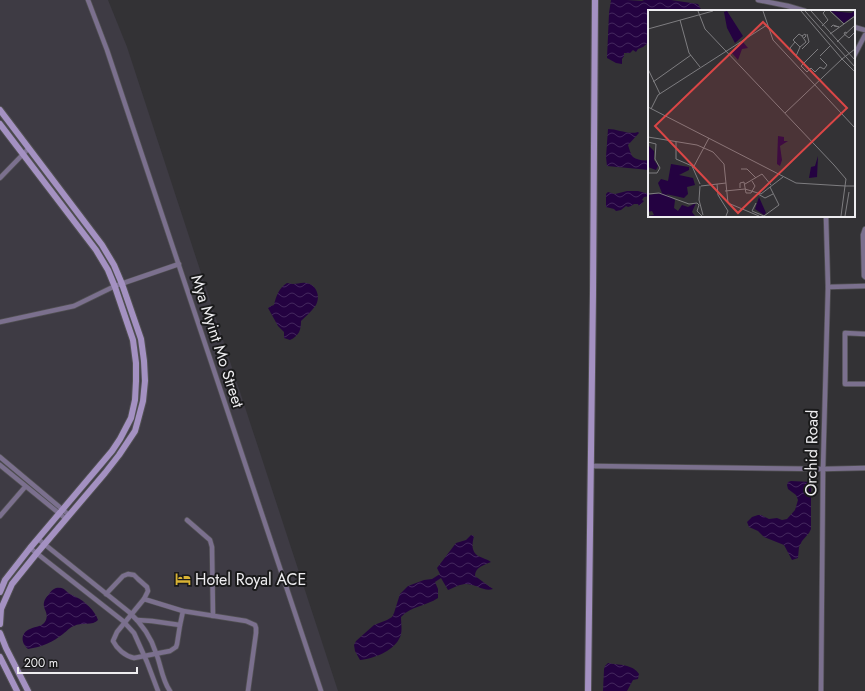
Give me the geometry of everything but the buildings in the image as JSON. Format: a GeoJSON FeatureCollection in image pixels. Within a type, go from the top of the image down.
{"type":"FeatureCollection","features":[{"type":"Feature","properties":{"kind":"main road"},"geometry":{"type":"LineString","coordinates":[[588,691],[595,0]]}},
{"type":"Feature","properties":{"kind":"main road"},"geometry":{"type":"LineString","coordinates":[[0,110],[102,245],[114,265],[122,284],[140,339],[144,361],[145,382],[143,401],[135,431],[105,473],[12,584],[1,609],[0,624]]}},
{"type":"Feature","properties":{"kind":"main road"},"geometry":{"type":"LineString","coordinates":[[0,124],[96,250],[108,270],[115,286],[133,340],[136,363],[135,400],[131,418],[120,439],[112,451],[30,548],[6,580],[0,592]]}},
{"type":"Feature","properties":{"kind":"main road"},"geometry":{"type":"LineString","coordinates":[[0,632],[4,646],[28,691]]}},
{"type":"Feature","properties":{"kind":"main road"},"geometry":{"type":"LineString","coordinates":[[0,652],[4,646]]}},
{"type":"Feature","properties":{"kind":"main road"},"geometry":{"type":"LineString","coordinates":[[0,657],[17,691]]}},
{"type":"Feature","properties":{"kind":"street","name":"Mya Myint Mo Street"},"geometry":{"type":"LineString","coordinates":[[88,0],[110,58],[321,691]]}},
{"type":"Feature","properties":{"kind":"street"},"geometry":{"type":"LineString","coordinates":[[758,0],[801,10]]}},
{"type":"Feature","properties":{"kind":"street"},"geometry":{"type":"LineString","coordinates":[[855,27],[865,30]]}},
{"type":"Feature","properties":{"kind":"street"},"geometry":{"type":"LineString","coordinates":[[855,54],[865,35]]}},
{"type":"Feature","properties":{"kind":"street"},"geometry":{"type":"LineString","coordinates":[[0,178],[29,148]]}},
{"type":"Feature","properties":{"kind":"street","name":"Orchid Road"},"geometry":{"type":"LineString","coordinates":[[821,691],[823,469],[828,287],[826,217]]}},
{"type":"Feature","properties":{"kind":"street"},"geometry":{"type":"LineString","coordinates":[[865,228],[863,236],[865,277]]}},
{"type":"Feature","properties":{"kind":"street"},"geometry":{"type":"LineString","coordinates":[[0,322],[74,306],[115,286],[179,264]]}},
{"type":"Feature","properties":{"kind":"street"},"geometry":{"type":"LineString","coordinates":[[828,287],[865,286]]}},
{"type":"Feature","properties":{"kind":"street"},"geometry":{"type":"LineString","coordinates":[[865,334],[846,333],[845,384],[865,384]]}},
{"type":"Feature","properties":{"kind":"street"},"geometry":{"type":"LineString","coordinates":[[0,457],[67,517]]}},
{"type":"Feature","properties":{"kind":"street"},"geometry":{"type":"LineString","coordinates":[[4,460],[0,466],[61,512]]}},
{"type":"Feature","properties":{"kind":"street"},"geometry":{"type":"LineString","coordinates":[[591,466],[823,469],[865,468]]}},
{"type":"Feature","properties":{"kind":"street"},"geometry":{"type":"LineString","coordinates":[[0,516],[25,486]]}},
{"type":"Feature","properties":{"kind":"street"},"geometry":{"type":"LineString","coordinates":[[187,520],[212,543],[213,616]]}},
{"type":"Feature","properties":{"kind":"street"},"geometry":{"type":"LineString","coordinates":[[38,539],[137,620],[157,654],[165,681],[170,691]]}},
{"type":"Feature","properties":{"kind":"street"},"geometry":{"type":"LineString","coordinates":[[30,548],[125,622],[134,633],[157,690]]}},
{"type":"Feature","properties":{"kind":"street"},"geometry":{"type":"LineString","coordinates":[[106,594],[123,576],[128,574],[134,575],[147,587],[148,591],[144,599],[114,637],[115,644],[129,657],[134,658],[173,650],[177,646],[183,611]]}},
{"type":"Feature","properties":{"kind":"street"},"geometry":{"type":"LineString","coordinates":[[144,599],[183,611],[246,621],[255,624],[256,633],[248,691]]}},
{"type":"Feature","properties":{"kind":"street"},"geometry":{"type":"LineString","coordinates":[[137,620],[152,620],[180,625]]}},
{"type":"Feature","properties":{"kind":"shaded area"},"geometry":{"type":"Polygon","coordinates":[[[0,0],[108,0],[127,47],[338,691],[0,691],[0,0]]]}},
{"type":"Feature","properties":{"kind":"water"},"geometry":{"type":"Polygon","coordinates":[[[611,0],[671,0],[698,4],[701,10],[648,10],[648,43],[636,52],[633,50],[630,53],[624,53],[622,64],[616,63],[607,58],[611,0]]]}},
{"type":"Feature","properties":{"kind":"water"},"geometry":{"type":"Polygon","coordinates":[[[608,129],[634,133],[638,132],[639,133],[628,145],[633,157],[641,160],[648,160],[648,170],[607,166],[606,157],[608,129]]]}},
{"type":"Feature","properties":{"kind":"water"},"geometry":{"type":"Polygon","coordinates":[[[627,191],[638,191],[648,194],[648,196],[644,197],[642,200],[644,201],[639,206],[638,204],[634,204],[616,211],[606,207],[606,194],[608,192],[615,194],[627,191]]]}},
{"type":"Feature","properties":{"kind":"water"},"geometry":{"type":"Polygon","coordinates":[[[287,283],[310,284],[315,288],[318,294],[316,305],[301,321],[301,327],[297,335],[290,340],[284,338],[284,332],[278,326],[268,308],[274,305],[278,292],[287,283]]]}},
{"type":"Feature","properties":{"kind":"water"},"geometry":{"type":"Polygon","coordinates":[[[788,482],[811,482],[811,529],[799,547],[798,558],[792,560],[784,545],[764,537],[758,531],[749,527],[747,522],[752,517],[758,515],[769,519],[787,519],[795,510],[798,500],[796,495],[788,489],[788,482]]]}},
{"type":"Feature","properties":{"kind":"water"},"geometry":{"type":"Polygon","coordinates":[[[471,535],[474,536],[474,552],[478,556],[491,562],[478,568],[475,576],[493,589],[490,590],[466,584],[459,585],[448,590],[441,578],[435,582],[438,589],[438,598],[414,608],[401,617],[401,634],[396,643],[382,654],[360,660],[355,651],[354,645],[356,641],[374,625],[392,617],[400,594],[408,586],[424,580],[432,579],[440,574],[437,568],[456,543],[466,540],[471,535]]]}},
{"type":"Feature","properties":{"kind":"water"},"geometry":{"type":"Polygon","coordinates":[[[56,588],[62,588],[83,601],[92,610],[98,620],[93,623],[77,625],[70,628],[51,642],[28,649],[23,641],[24,633],[45,622],[47,617],[44,602],[56,588]]]}},
{"type":"Feature","properties":{"kind":"water"},"geometry":{"type":"Polygon","coordinates":[[[608,663],[633,668],[639,674],[638,679],[633,680],[627,691],[603,691],[604,669],[608,663]]]}},
{"type":"Feature","properties":{"kind":"place","name":"Hotel Royal ACE"},"geometry":{"type":"Point","coordinates":[183,579]}}]}
